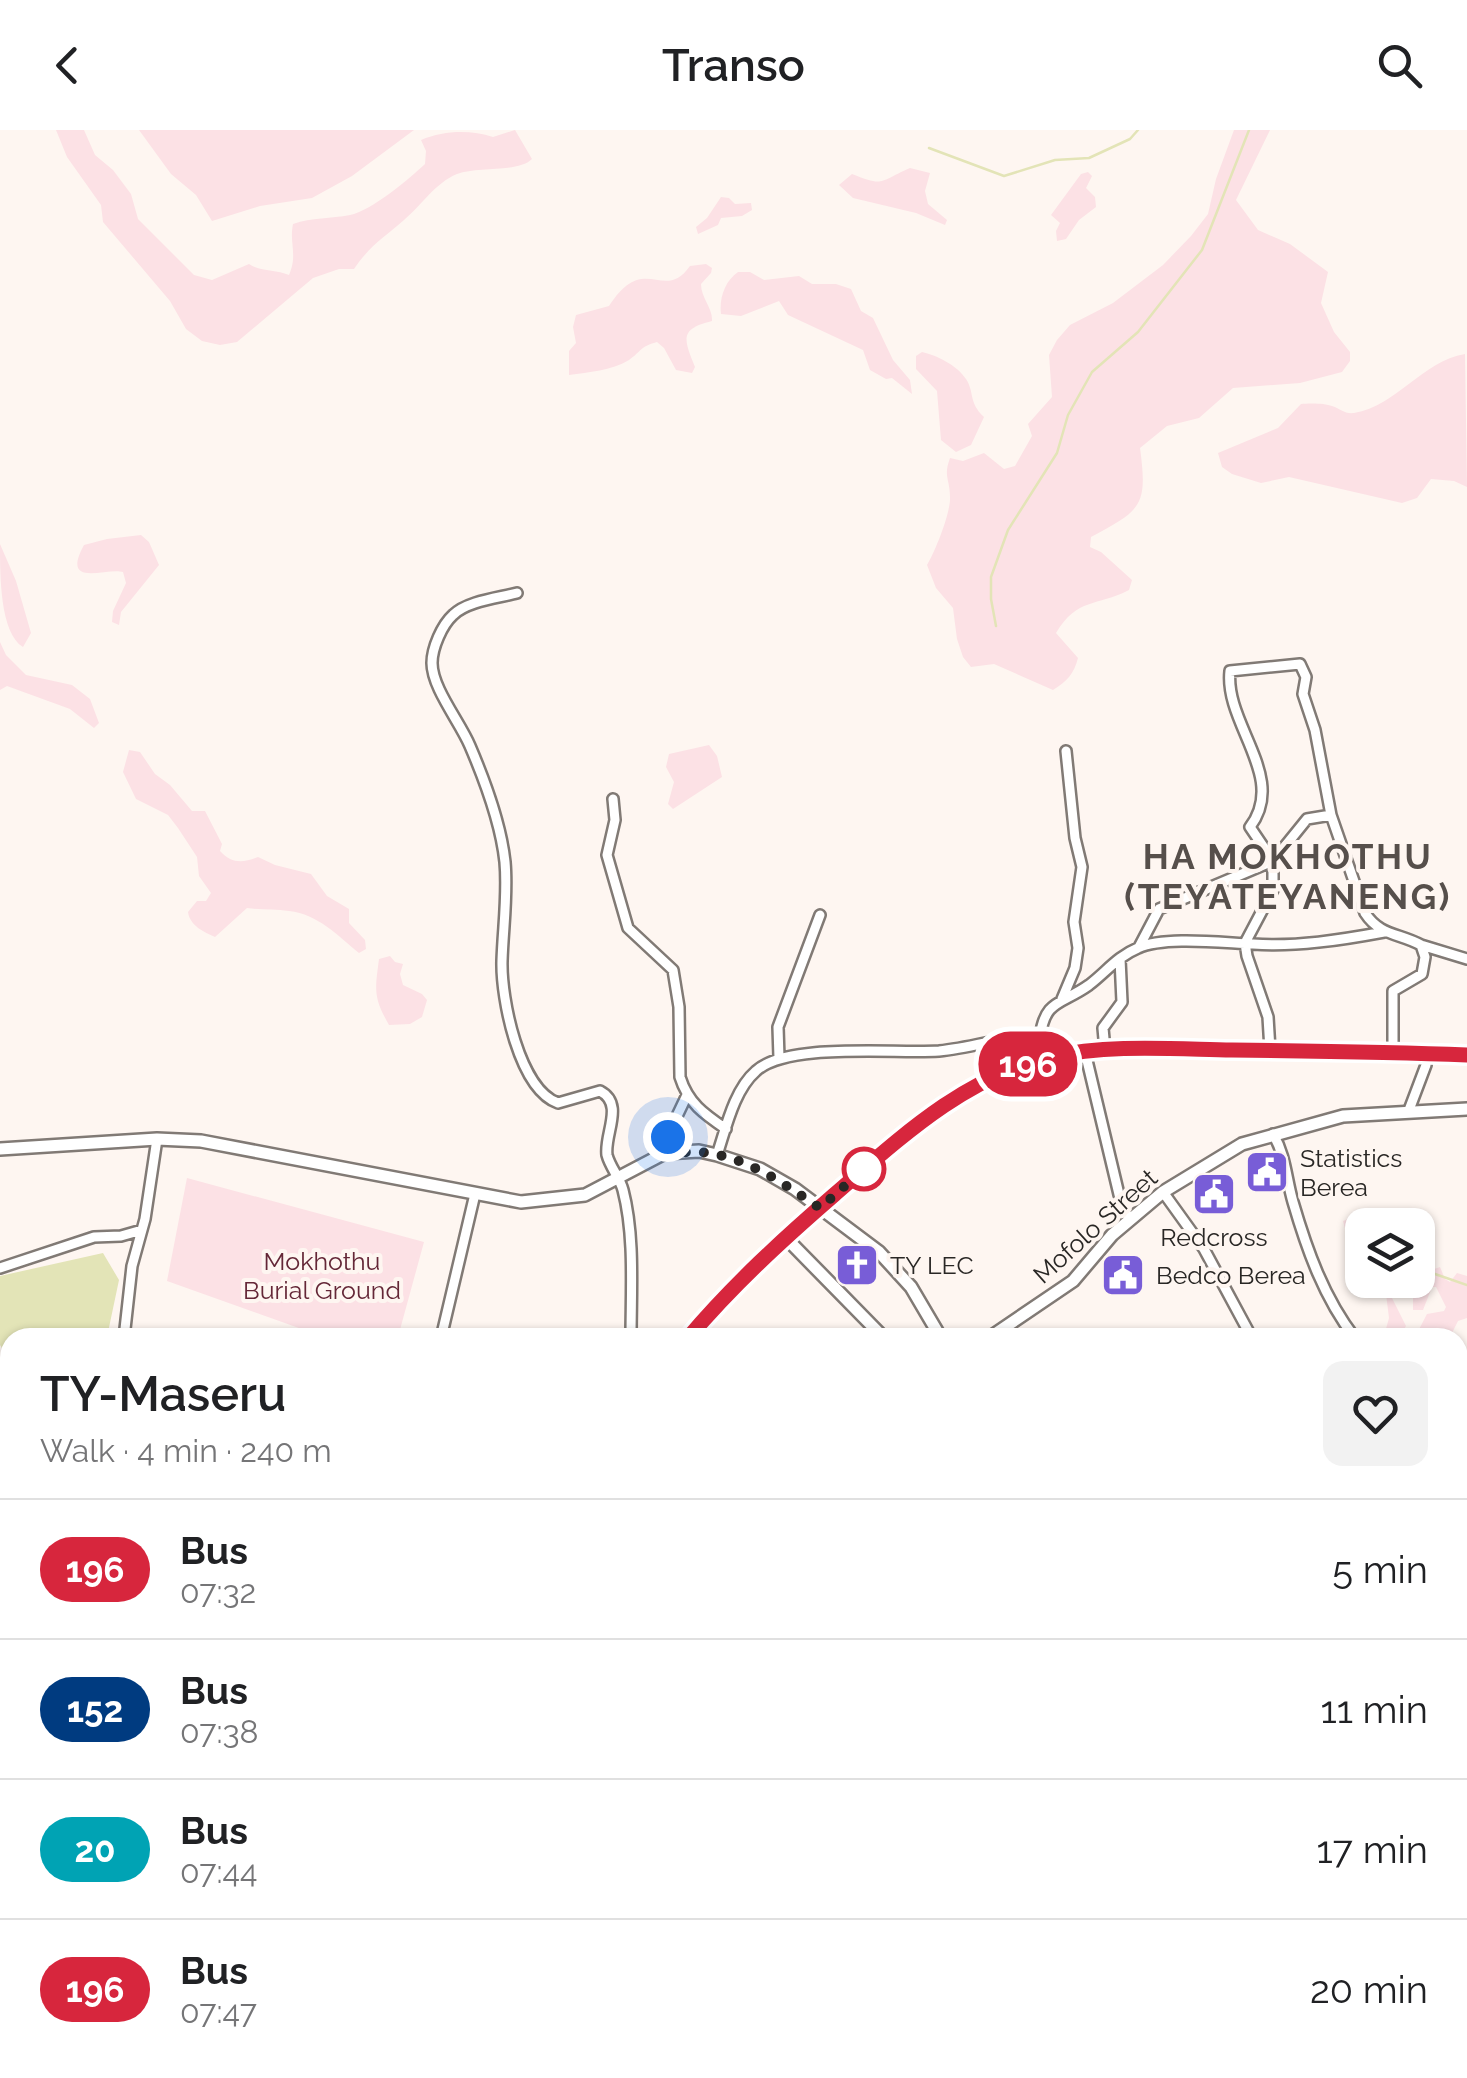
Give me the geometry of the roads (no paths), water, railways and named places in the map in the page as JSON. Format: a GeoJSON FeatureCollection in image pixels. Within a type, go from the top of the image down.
{"type":"FeatureCollection","features":[{"type":"Feature","properties":{"kind":"main road"},"geometry":{"type":"LineString","coordinates":[[696,1328],[734,1284],[890,1147],[961,1094],[1022,1065],[1105,1050],[1467,1055]]}},
{"type":"Feature","properties":{"kind":"main road","name":"Mofolo Street"},"geometry":{"type":"LineString","coordinates":[[1005,1328],[1073,1280],[1112,1234],[1164,1192],[1229,1151],[1273,1134],[1343,1116],[1467,1108]]}},
{"type":"Feature","properties":{"kind":"main road"},"geometry":{"type":"LineString","coordinates":[[0,1150],[157,1139],[201,1141],[521,1202],[585,1195],[666,1153],[717,1154],[760,1169],[796,1189],[879,1252],[911,1288],[935,1328]]}},
{"type":"Feature","properties":{"kind":"main road"},"geometry":{"type":"LineString","coordinates":[[785,1237],[874,1328]]}},
{"type":"Feature","properties":{"kind":"street"},"geometry":{"type":"LineString","coordinates":[[517,593],[454,612],[443,627],[432,662],[440,690],[469,744],[500,832],[506,895],[504,989],[520,1053],[536,1088],[549,1100],[564,1102],[600,1090],[606,1092],[611,1102],[606,1150],[623,1187],[634,1294],[632,1328]]}},
{"type":"Feature","properties":{"kind":"street"},"geometry":{"type":"LineString","coordinates":[[1270,1050],[1268,1017],[1246,956],[1246,943],[1273,890],[1273,861],[1250,826],[1262,800],[1260,773],[1238,724],[1230,671],[1300,664],[1306,677],[1302,694],[1315,730],[1331,816],[1365,913],[1384,932]]}},
{"type":"Feature","properties":{"kind":"street"},"geometry":{"type":"LineString","coordinates":[[1061,1002],[1076,968],[1074,922],[1082,867],[1066,751]]}},
{"type":"Feature","properties":{"kind":"street"},"geometry":{"type":"LineString","coordinates":[[613,799],[615,820],[607,856],[628,928],[672,970],[679,1007],[680,1077],[686,1095],[726,1129]]}},
{"type":"Feature","properties":{"kind":"street"},"geometry":{"type":"LineString","coordinates":[[1139,947],[1158,910],[1273,861],[1307,819],[1331,816]]}},
{"type":"Feature","properties":{"kind":"street"},"geometry":{"type":"LineString","coordinates":[[779,1058],[778,1027],[820,916]]}},
{"type":"Feature","properties":{"kind":"street"},"geometry":{"type":"LineString","coordinates":[[1052,1057],[1040,1037],[1042,1016],[1139,947],[1180,942],[1317,942],[1384,932],[1404,935],[1467,959]]}},
{"type":"Feature","properties":{"kind":"street"},"geometry":{"type":"LineString","coordinates":[[1393,1051],[1393,991],[1422,974],[1425,957],[1421,944]]}},
{"type":"Feature","properties":{"kind":"street"},"geometry":{"type":"LineString","coordinates":[[1105,1050],[1103,1028],[1122,1002],[1120,959]]}},
{"type":"Feature","properties":{"kind":"street"},"geometry":{"type":"LineString","coordinates":[[717,1154],[742,1086],[756,1070],[779,1058],[942,1050],[1022,1036],[1040,1037]]}},
{"type":"Feature","properties":{"kind":"street"},"geometry":{"type":"LineString","coordinates":[[1085,1052],[1122,1207],[1130,1219]]}},
{"type":"Feature","properties":{"kind":"street"},"geometry":{"type":"LineString","coordinates":[[1409,1110],[1426,1065],[1426,1053]]}},
{"type":"Feature","properties":{"kind":"street"},"geometry":{"type":"LineString","coordinates":[[666,1153],[668,1137],[686,1095]]}},
{"type":"Feature","properties":{"kind":"street"},"geometry":{"type":"LineString","coordinates":[[1273,1134],[1284,1152],[1291,1197],[1321,1282],[1347,1328]]}},
{"type":"Feature","properties":{"kind":"street"},"geometry":{"type":"LineString","coordinates":[[125,1328],[132,1266],[157,1139]]}},
{"type":"Feature","properties":{"kind":"street"},"geometry":{"type":"LineString","coordinates":[[1164,1192],[1204,1249],[1247,1328]]}},
{"type":"Feature","properties":{"kind":"street"},"geometry":{"type":"LineString","coordinates":[[442,1328],[475,1194]]}},
{"type":"Feature","properties":{"kind":"street"},"geometry":{"type":"LineString","coordinates":[[0,1268],[94,1237],[142,1230]]}},
{"type":"Feature","properties":{"kind":"waterway"},"geometry":{"type":"LineString","coordinates":[[929,148],[1004,176],[1055,160],[1089,158],[1130,139],[1138,130]]}},
{"type":"Feature","properties":{"kind":"waterway"},"geometry":{"type":"LineString","coordinates":[[996,626],[991,577],[1008,530],[1057,453],[1068,415],[1092,372],[1138,332],[1202,250],[1249,130]]}},
{"type":"Feature","properties":{"kind":"waterway"},"geometry":{"type":"LineString","coordinates":[[1435,1274],[1467,1285]]}},
{"type":"Feature","properties":{"kind":"place","name":"Statistics Berea"},"geometry":{"type":"Point","coordinates":[1267,1172]}},
{"type":"Feature","properties":{"kind":"place","name":"Redcross"},"geometry":{"type":"Point","coordinates":[1214,1194]}},
{"type":"Feature","properties":{"kind":"place","name":"TY LEC"},"geometry":{"type":"Point","coordinates":[857,1265]}},
{"type":"Feature","properties":{"kind":"place","name":"Bedco Berea"},"geometry":{"type":"Point","coordinates":[1123,1275]}},
{"type":"Feature","properties":{"kind":"district","name":"HA MOKHOTHU (TEYATEYANENG)"},"geometry":{"type":"Point","coordinates":[1288,876]}},
{"type":"Feature","properties":{"kind":"park label","name":"Mokhothu Burial Ground"},"geometry":{"type":"Point","coordinates":[322,1276]}}]}
